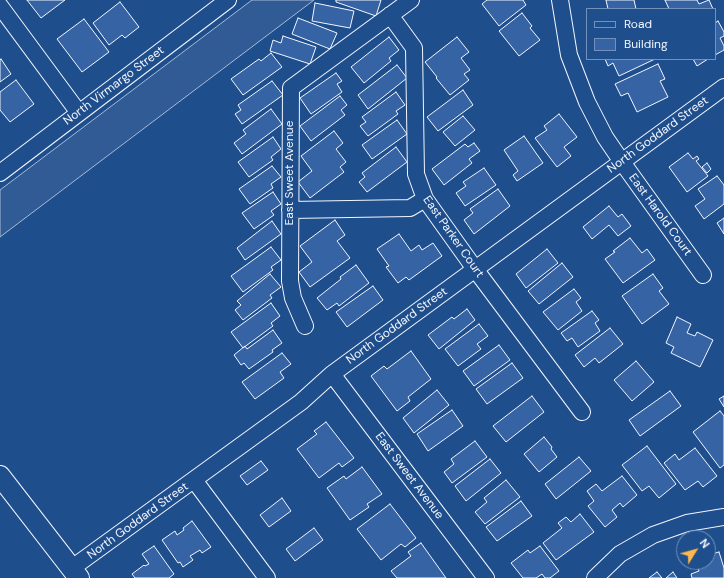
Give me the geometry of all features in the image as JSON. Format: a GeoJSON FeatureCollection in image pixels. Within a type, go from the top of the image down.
{"type":"FeatureCollection","features":[{"type":"Feature","properties":{"kind":"main road"},"geometry":{"type":"LineString","coordinates":[[0,476],[76,573]]}},
{"type":"Feature","properties":{"kind":"street","name":"North Virmargo Street"},"geometry":{"type":"LineString","coordinates":[[0,173],[228,0]]}},
{"type":"Feature","properties":{"kind":"street"},"geometry":{"type":"LineString","coordinates":[[390,16],[411,0]]}},
{"type":"Feature","properties":{"kind":"street","name":"East Harold Court"},"geometry":{"type":"LineString","coordinates":[[560,0],[570,54],[587,102],[605,137],[703,275]]}},
{"type":"Feature","properties":{"kind":"street"},"geometry":{"type":"LineString","coordinates":[[0,6],[79,113]]}},
{"type":"Feature","properties":{"kind":"street","name":"East Sweet Avenue"},"geometry":{"type":"LineString","coordinates":[[306,326],[293,298],[291,290],[291,88],[390,16]]}},
{"type":"Feature","properties":{"kind":"street","name":"East Parker Court"},"geometry":{"type":"LineString","coordinates":[[390,16],[414,48],[416,174],[424,199],[582,412]]}},
{"type":"Feature","properties":{"kind":"street","name":"North Goddard Street"},"geometry":{"type":"LineString","coordinates":[[76,573],[194,480],[300,402],[332,374],[724,87]]}},
{"type":"Feature","properties":{"kind":"street"},"geometry":{"type":"LineString","coordinates":[[290,210],[410,208],[424,199]]}},
{"type":"Feature","properties":{"kind":"street","name":"East Sweet Avenue"},"geometry":{"type":"LineString","coordinates":[[332,374],[486,578]]}},
{"type":"Feature","properties":{"kind":"street"},"geometry":{"type":"LineString","coordinates":[[194,480],[267,578]]}},
{"type":"Feature","properties":{"kind":"street"},"geometry":{"type":"LineString","coordinates":[[596,578],[620,554],[653,535],[687,523],[724,517]]}},
{"type":"Feature","properties":{"kind":"shaded area"},"geometry":{"type":"Polygon","coordinates":[[[252,0],[314,0],[0,237],[0,190],[252,0]]]}},
{"type":"Feature","properties":{"kind":"building"},"geometry":{"type":"Polygon","coordinates":[[[27,0],[65,0],[41,18],[27,0]]]}},
{"type":"Feature","properties":{"kind":"building"},"geometry":{"type":"Polygon","coordinates":[[[336,0],[381,0],[376,16],[336,2],[336,0]]]}},
{"type":"Feature","properties":{"kind":"building"},"geometry":{"type":"Polygon","coordinates":[[[487,0],[523,0],[526,5],[499,26],[482,4],[487,0]]]}},
{"type":"Feature","properties":{"kind":"building"},"geometry":{"type":"Polygon","coordinates":[[[606,0],[634,0],[636,8],[608,8],[606,0]]]}},
{"type":"Feature","properties":{"kind":"building"},"geometry":{"type":"Polygon","coordinates":[[[665,0],[697,0],[699,4],[709,0],[713,8],[669,8],[665,0]]]}},
{"type":"Feature","properties":{"kind":"building"},"geometry":{"type":"Polygon","coordinates":[[[120,2],[139,27],[125,38],[122,35],[109,45],[93,23],[120,2]]]}},
{"type":"Feature","properties":{"kind":"building"},"geometry":{"type":"Polygon","coordinates":[[[315,3],[354,11],[350,28],[312,21],[315,3]]]}},
{"type":"Feature","properties":{"kind":"building"},"geometry":{"type":"Polygon","coordinates":[[[522,13],[532,26],[530,28],[540,40],[519,56],[499,31],[522,13]]]}},
{"type":"Feature","properties":{"kind":"building"},"geometry":{"type":"Polygon","coordinates":[[[298,18],[337,33],[330,49],[292,34],[298,18]]]}},
{"type":"Feature","properties":{"kind":"building"},"geometry":{"type":"Polygon","coordinates":[[[84,19],[109,52],[82,72],[57,39],[84,19]]]}},
{"type":"Feature","properties":{"kind":"building"},"geometry":{"type":"Polygon","coordinates":[[[718,21],[724,32],[724,36],[720,38],[724,46],[724,50],[716,54],[716,22],[718,21]]]}},
{"type":"Feature","properties":{"kind":"building"},"geometry":{"type":"Polygon","coordinates":[[[283,36],[316,47],[310,64],[270,51],[273,40],[281,43],[283,36]]]}},
{"type":"Feature","properties":{"kind":"building"},"geometry":{"type":"Polygon","coordinates":[[[389,37],[399,50],[389,58],[391,61],[364,83],[351,67],[389,37]]]}},
{"type":"Feature","properties":{"kind":"building"},"geometry":{"type":"Polygon","coordinates":[[[457,37],[469,52],[461,58],[470,70],[464,74],[469,80],[450,95],[425,62],[457,37]]]}},
{"type":"Feature","properties":{"kind":"building"},"geometry":{"type":"Polygon","coordinates":[[[271,53],[282,67],[243,95],[231,79],[259,59],[261,61],[271,53]]]}},
{"type":"Feature","properties":{"kind":"building"},"geometry":{"type":"Polygon","coordinates":[[[1,59],[11,74],[0,82],[0,60],[1,59]]]}},
{"type":"Feature","properties":{"kind":"building"},"geometry":{"type":"Polygon","coordinates":[[[605,60],[653,60],[619,76],[613,63],[608,66],[605,60]]]}},
{"type":"Feature","properties":{"kind":"building"},"geometry":{"type":"Polygon","coordinates":[[[694,60],[706,60],[697,66],[694,60]]]}},
{"type":"Feature","properties":{"kind":"building"},"geometry":{"type":"Polygon","coordinates":[[[658,64],[665,79],[660,81],[668,97],[637,112],[628,93],[621,96],[615,84],[658,64]]]}},
{"type":"Feature","properties":{"kind":"building"},"geometry":{"type":"Polygon","coordinates":[[[397,65],[407,78],[368,109],[358,95],[397,65]]]}},
{"type":"Feature","properties":{"kind":"building"},"geometry":{"type":"Polygon","coordinates":[[[336,73],[342,81],[337,84],[342,92],[311,114],[300,98],[336,73]]]}},
{"type":"Feature","properties":{"kind":"building"},"geometry":{"type":"Polygon","coordinates":[[[16,80],[34,104],[10,122],[0,110],[0,92],[16,80]]]}},
{"type":"Feature","properties":{"kind":"building"},"geometry":{"type":"Polygon","coordinates":[[[272,81],[283,95],[242,124],[235,114],[241,110],[238,105],[272,81]]]}},
{"type":"Feature","properties":{"kind":"building"},"geometry":{"type":"Polygon","coordinates":[[[463,90],[473,105],[438,131],[427,117],[463,90]]]}},
{"type":"Feature","properties":{"kind":"building"},"geometry":{"type":"Polygon","coordinates":[[[396,92],[405,105],[396,111],[398,114],[368,136],[360,126],[366,122],[362,117],[396,92]]]}},
{"type":"Feature","properties":{"kind":"building"},"geometry":{"type":"Polygon","coordinates":[[[340,96],[347,105],[341,110],[345,115],[311,141],[300,126],[340,96]]]}},
{"type":"Feature","properties":{"kind":"building"},"geometry":{"type":"Polygon","coordinates":[[[271,109],[282,124],[242,154],[234,143],[246,134],[243,130],[271,109]]]}},
{"type":"Feature","properties":{"kind":"building"},"geometry":{"type":"Polygon","coordinates":[[[559,114],[577,137],[564,147],[571,156],[557,167],[535,138],[547,130],[544,126],[559,114]]]}},
{"type":"Feature","properties":{"kind":"building"},"geometry":{"type":"Polygon","coordinates":[[[463,116],[475,130],[455,146],[443,132],[463,116]]]}},
{"type":"Feature","properties":{"kind":"building"},"geometry":{"type":"Polygon","coordinates":[[[397,120],[407,134],[372,159],[362,145],[397,120]]]}},
{"type":"Feature","properties":{"kind":"building"},"geometry":{"type":"Polygon","coordinates":[[[334,131],[343,143],[336,149],[346,162],[340,167],[344,172],[310,198],[298,182],[312,171],[301,156],[334,131]]]}},
{"type":"Feature","properties":{"kind":"building"},"geometry":{"type":"Polygon","coordinates":[[[524,136],[543,163],[517,181],[513,175],[518,171],[504,150],[524,136]]]}},
{"type":"Feature","properties":{"kind":"building"},"geometry":{"type":"Polygon","coordinates":[[[273,137],[281,149],[271,157],[273,160],[249,177],[238,162],[273,137]]]}},
{"type":"Feature","properties":{"kind":"building"},"geometry":{"type":"Polygon","coordinates":[[[474,143],[480,151],[469,159],[472,163],[444,185],[432,169],[465,144],[468,147],[474,143]]]}},
{"type":"Feature","properties":{"kind":"building"},"geometry":{"type":"Polygon","coordinates":[[[396,147],[407,162],[367,192],[359,182],[365,177],[362,173],[396,147]]]}},
{"type":"Feature","properties":{"kind":"building"},"geometry":{"type":"Polygon","coordinates":[[[688,153],[693,159],[697,156],[699,159],[696,161],[708,176],[687,192],[669,167],[688,153]]]}},
{"type":"Feature","properties":{"kind":"building"},"geometry":{"type":"Polygon","coordinates":[[[707,163],[711,169],[707,173],[702,167],[707,163]]]}},
{"type":"Feature","properties":{"kind":"building"},"geometry":{"type":"Polygon","coordinates":[[[272,166],[281,177],[271,184],[273,188],[250,204],[239,189],[272,166]]]}},
{"type":"Feature","properties":{"kind":"building"},"geometry":{"type":"Polygon","coordinates":[[[484,168],[496,185],[465,206],[456,193],[466,186],[463,182],[484,168]]]}},
{"type":"Feature","properties":{"kind":"building"},"geometry":{"type":"Polygon","coordinates":[[[717,176],[724,185],[724,204],[704,219],[695,206],[705,199],[698,189],[717,176]]]}},
{"type":"Feature","properties":{"kind":"building"},"geometry":{"type":"Polygon","coordinates":[[[498,189],[510,206],[474,234],[464,220],[473,213],[470,209],[498,189]]]}},
{"type":"Feature","properties":{"kind":"building"},"geometry":{"type":"Polygon","coordinates":[[[273,192],[281,204],[271,211],[274,215],[254,229],[242,213],[273,192]]]}},
{"type":"Feature","properties":{"kind":"building"},"geometry":{"type":"Polygon","coordinates":[[[609,206],[618,217],[622,214],[631,226],[618,236],[609,225],[592,239],[583,227],[609,206]]]}},
{"type":"Feature","properties":{"kind":"building"},"geometry":{"type":"Polygon","coordinates":[[[724,218],[724,234],[717,223],[724,218]]]}},
{"type":"Feature","properties":{"kind":"building"},"geometry":{"type":"Polygon","coordinates":[[[335,220],[345,235],[337,241],[350,258],[310,287],[299,272],[312,262],[300,246],[335,220]]]}},
{"type":"Feature","properties":{"kind":"building"},"geometry":{"type":"Polygon","coordinates":[[[272,221],[281,234],[245,260],[237,248],[272,221]]]}},
{"type":"Feature","properties":{"kind":"building"},"geometry":{"type":"Polygon","coordinates":[[[399,234],[411,251],[419,245],[422,250],[433,243],[442,256],[409,280],[406,277],[398,283],[386,267],[389,266],[377,249],[399,234]]]}},
{"type":"Feature","properties":{"kind":"building"},"geometry":{"type":"Polygon","coordinates":[[[630,238],[642,253],[647,249],[655,260],[623,283],[605,259],[630,238]]]}},
{"type":"Feature","properties":{"kind":"building"},"geometry":{"type":"Polygon","coordinates":[[[271,247],[281,260],[271,267],[273,270],[243,292],[231,276],[271,247]]]}},
{"type":"Feature","properties":{"kind":"building"},"geometry":{"type":"Polygon","coordinates":[[[547,249],[558,263],[526,288],[516,274],[547,249]]]}},
{"type":"Feature","properties":{"kind":"building"},"geometry":{"type":"Polygon","coordinates":[[[562,263],[573,277],[539,304],[528,291],[562,263]]]}},
{"type":"Feature","properties":{"kind":"building"},"geometry":{"type":"Polygon","coordinates":[[[356,265],[369,283],[339,306],[337,303],[327,310],[317,298],[356,265]]]}},
{"type":"Feature","properties":{"kind":"building"},"geometry":{"type":"Polygon","coordinates":[[[270,274],[281,287],[270,295],[272,298],[243,320],[235,310],[241,305],[237,301],[270,274]]]}},
{"type":"Feature","properties":{"kind":"building"},"geometry":{"type":"Polygon","coordinates":[[[653,274],[663,288],[659,291],[669,304],[642,324],[622,296],[653,274]]]}},
{"type":"Feature","properties":{"kind":"building"},"geometry":{"type":"Polygon","coordinates":[[[373,286],[383,300],[347,327],[336,312],[373,286]]]}},
{"type":"Feature","properties":{"kind":"building"},"geometry":{"type":"Polygon","coordinates":[[[574,289],[581,298],[576,302],[582,311],[558,330],[543,312],[574,289]]]}},
{"type":"Feature","properties":{"kind":"building"},"geometry":{"type":"Polygon","coordinates":[[[271,303],[280,316],[271,323],[273,326],[243,348],[231,332],[271,303]]]}},
{"type":"Feature","properties":{"kind":"building"},"geometry":{"type":"Polygon","coordinates":[[[467,309],[475,320],[439,349],[428,335],[452,317],[454,319],[467,309]]]}},
{"type":"Feature","properties":{"kind":"building"},"geometry":{"type":"Polygon","coordinates":[[[592,311],[599,320],[595,323],[600,331],[578,347],[572,338],[567,341],[561,333],[592,311]]]}},
{"type":"Feature","properties":{"kind":"building"},"geometry":{"type":"Polygon","coordinates":[[[677,317],[691,324],[687,333],[695,336],[697,332],[713,340],[700,367],[671,353],[674,347],[666,343],[677,317]]]}},
{"type":"Feature","properties":{"kind":"building"},"geometry":{"type":"Polygon","coordinates":[[[479,324],[488,336],[477,344],[481,349],[458,366],[445,349],[479,324]]]}},
{"type":"Feature","properties":{"kind":"building"},"geometry":{"type":"Polygon","coordinates":[[[610,328],[623,344],[599,363],[595,358],[584,367],[575,355],[610,328]]]}},
{"type":"Feature","properties":{"kind":"building"},"geometry":{"type":"Polygon","coordinates":[[[273,330],[282,343],[272,350],[273,352],[249,369],[244,363],[241,365],[234,355],[245,346],[247,349],[273,330]]]}},
{"type":"Feature","properties":{"kind":"building"},"geometry":{"type":"Polygon","coordinates":[[[499,345],[510,360],[474,386],[463,371],[499,345]]]}},
{"type":"Feature","properties":{"kind":"building"},"geometry":{"type":"Polygon","coordinates":[[[411,351],[431,379],[408,397],[410,401],[397,411],[371,376],[384,366],[387,369],[411,351]]]}},
{"type":"Feature","properties":{"kind":"building"},"geometry":{"type":"Polygon","coordinates":[[[282,353],[291,364],[280,372],[284,378],[255,399],[242,382],[282,353]]]}},
{"type":"Feature","properties":{"kind":"building"},"geometry":{"type":"Polygon","coordinates":[[[636,361],[654,382],[632,401],[614,380],[636,361]]]}},
{"type":"Feature","properties":{"kind":"building"},"geometry":{"type":"Polygon","coordinates":[[[512,363],[523,378],[487,404],[476,389],[512,363]]]}},
{"type":"Feature","properties":{"kind":"building"},"geometry":{"type":"Polygon","coordinates":[[[437,390],[449,405],[414,433],[403,418],[437,390]]]}},
{"type":"Feature","properties":{"kind":"building"},"geometry":{"type":"Polygon","coordinates":[[[670,391],[681,406],[640,436],[629,420],[670,391]]]}},
{"type":"Feature","properties":{"kind":"building"},"geometry":{"type":"Polygon","coordinates":[[[532,396],[544,412],[506,442],[493,426],[532,396]]]}},
{"type":"Feature","properties":{"kind":"building"},"geometry":{"type":"Polygon","coordinates":[[[724,396],[724,407],[719,399],[724,396]]]}},
{"type":"Feature","properties":{"kind":"building"},"geometry":{"type":"Polygon","coordinates":[[[452,410],[463,426],[428,451],[417,434],[452,410]]]}},
{"type":"Feature","properties":{"kind":"building"},"geometry":{"type":"Polygon","coordinates":[[[720,411],[724,416],[724,465],[720,468],[693,432],[720,411]]]}},
{"type":"Feature","properties":{"kind":"building"},"geometry":{"type":"Polygon","coordinates":[[[326,422],[354,458],[342,467],[339,463],[319,478],[297,449],[317,434],[314,431],[326,422]]]}},
{"type":"Feature","properties":{"kind":"building"},"geometry":{"type":"Polygon","coordinates":[[[544,437],[552,447],[551,449],[557,457],[539,472],[524,454],[544,437]]]}},
{"type":"Feature","properties":{"kind":"building"},"geometry":{"type":"Polygon","coordinates":[[[475,441],[487,457],[452,483],[444,472],[454,464],[451,459],[475,441]]]}},
{"type":"Feature","properties":{"kind":"building"},"geometry":{"type":"Polygon","coordinates":[[[647,446],[676,484],[659,498],[649,486],[642,491],[622,465],[647,446]]]}},
{"type":"Feature","properties":{"kind":"building"},"geometry":{"type":"Polygon","coordinates":[[[695,448],[717,476],[703,487],[698,481],[685,490],[664,463],[675,454],[679,460],[695,448]]]}},
{"type":"Feature","properties":{"kind":"building"},"geometry":{"type":"Polygon","coordinates":[[[579,457],[591,471],[556,499],[545,484],[579,457]]]}},
{"type":"Feature","properties":{"kind":"building"},"geometry":{"type":"Polygon","coordinates":[[[490,459],[501,473],[466,501],[455,486],[490,459]]]}},
{"type":"Feature","properties":{"kind":"building"},"geometry":{"type":"Polygon","coordinates":[[[261,461],[268,470],[247,485],[240,476],[261,461]]]}},
{"type":"Feature","properties":{"kind":"building"},"geometry":{"type":"Polygon","coordinates":[[[362,467],[382,494],[367,504],[369,507],[350,520],[327,488],[344,476],[346,479],[362,467]]]}},
{"type":"Feature","properties":{"kind":"building"},"geometry":{"type":"Polygon","coordinates":[[[622,476],[637,495],[623,507],[620,503],[612,510],[617,517],[605,527],[588,506],[594,501],[587,491],[596,484],[602,491],[622,476]]]}},
{"type":"Feature","properties":{"kind":"building"},"geometry":{"type":"Polygon","coordinates":[[[506,480],[520,497],[485,524],[475,512],[487,502],[484,498],[506,480]]]}},
{"type":"Feature","properties":{"kind":"building"},"geometry":{"type":"Polygon","coordinates":[[[282,498],[291,511],[269,527],[260,515],[282,498]]]}},
{"type":"Feature","properties":{"kind":"building"},"geometry":{"type":"Polygon","coordinates":[[[521,501],[532,516],[497,541],[486,527],[521,501]]]}},
{"type":"Feature","properties":{"kind":"building"},"geometry":{"type":"Polygon","coordinates":[[[390,504],[416,538],[405,547],[401,544],[381,560],[357,529],[390,504]]]}},
{"type":"Feature","properties":{"kind":"building"},"geometry":{"type":"Polygon","coordinates":[[[580,514],[594,532],[556,560],[543,543],[562,528],[558,523],[566,517],[571,522],[580,514]]]}},
{"type":"Feature","properties":{"kind":"building"},"geometry":{"type":"Polygon","coordinates":[[[192,521],[211,547],[202,553],[200,550],[190,556],[193,560],[183,567],[180,562],[178,563],[162,540],[175,531],[177,535],[192,521]]]}},
{"type":"Feature","properties":{"kind":"building"},"geometry":{"type":"Polygon","coordinates":[[[314,528],[323,540],[295,561],[286,549],[314,528]]]}},
{"type":"Feature","properties":{"kind":"building"},"geometry":{"type":"Polygon","coordinates":[[[421,543],[446,578],[397,578],[391,571],[411,556],[408,552],[421,543]]]}},
{"type":"Feature","properties":{"kind":"building"},"geometry":{"type":"Polygon","coordinates":[[[154,546],[174,574],[169,578],[135,578],[132,574],[144,565],[149,564],[142,554],[154,546]]]}},
{"type":"Feature","properties":{"kind":"building"},"geometry":{"type":"Polygon","coordinates":[[[540,546],[559,571],[550,578],[545,578],[542,574],[536,578],[523,578],[511,563],[528,550],[530,553],[540,546]]]}},
{"type":"Feature","properties":{"kind":"building"},"geometry":{"type":"Polygon","coordinates":[[[719,552],[724,568],[724,578],[692,578],[691,574],[699,570],[716,570],[716,553],[719,552]]]}},
{"type":"Feature","properties":{"kind":"building"},"geometry":{"type":"Polygon","coordinates":[[[657,572],[662,578],[649,578],[657,572]]]}},
{"type":"Feature","properties":{"kind":"building"},"geometry":{"type":"Polygon","coordinates":[[[673,572],[677,578],[666,578],[673,572]]]}}]}
